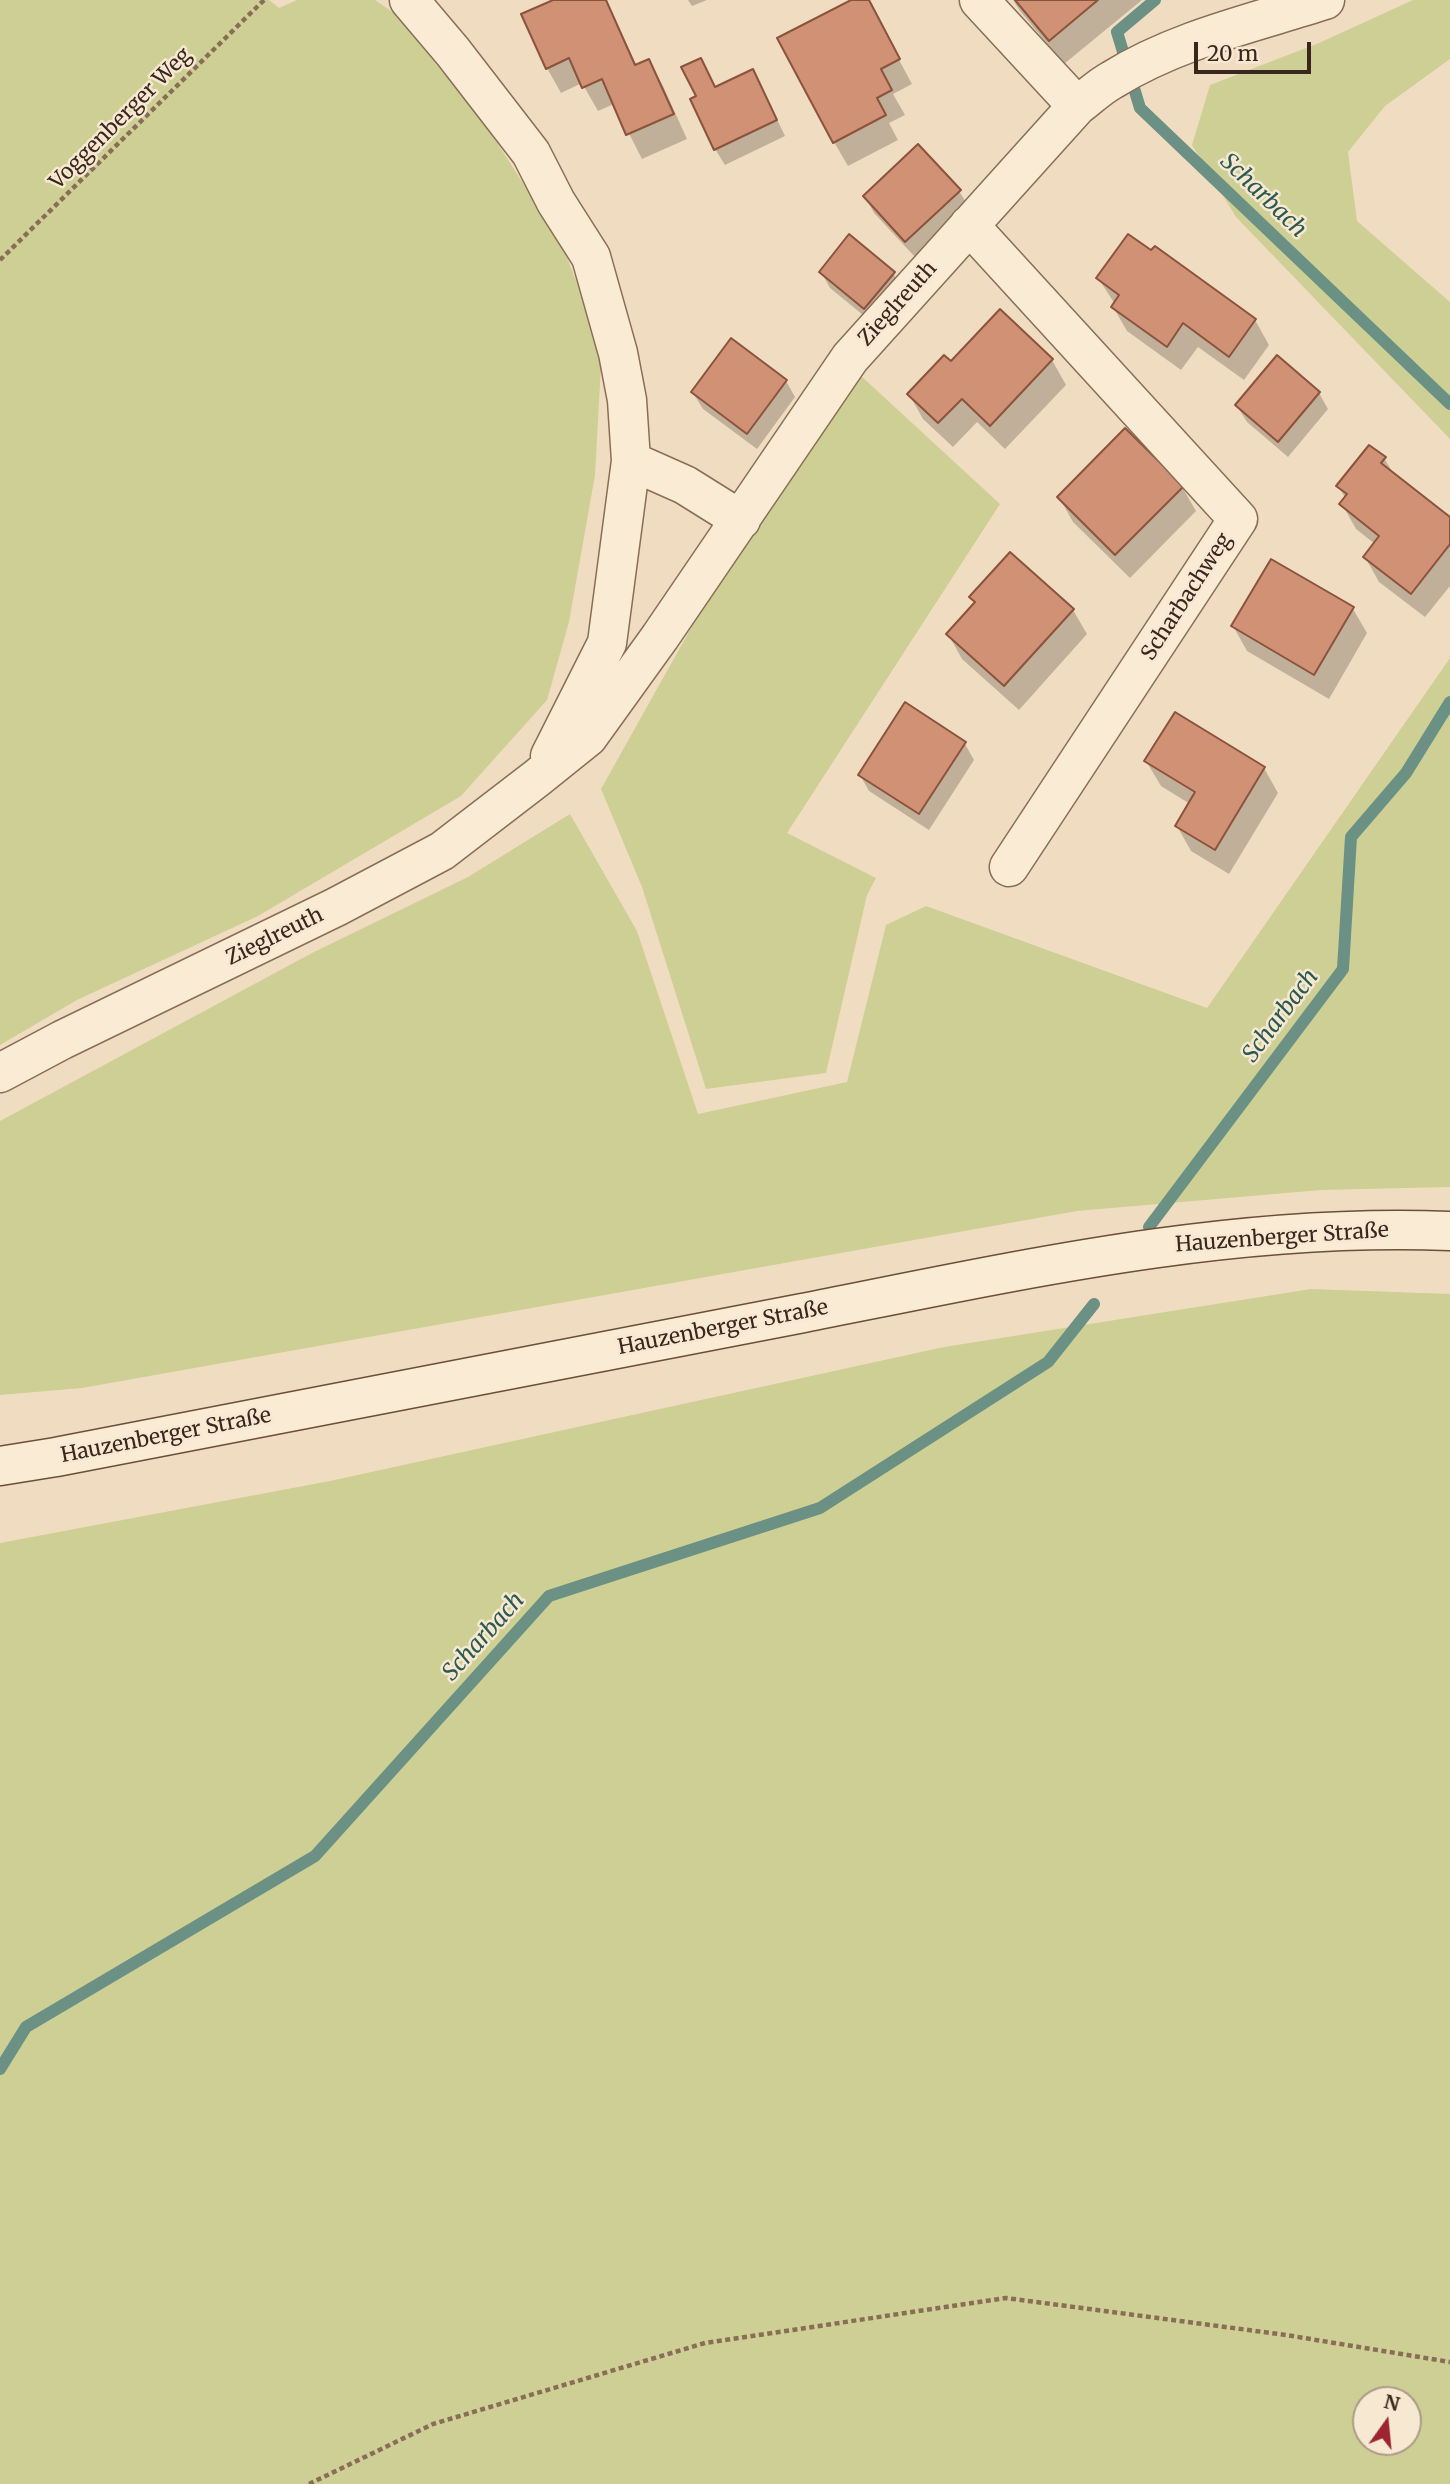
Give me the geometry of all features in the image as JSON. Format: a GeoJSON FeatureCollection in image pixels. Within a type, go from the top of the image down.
{"type":"FeatureCollection","features":[{"type":"Feature","properties":{"kind":"street","name":"Zieglreuth"},"geometry":{"type":"LineString","coordinates":[[410,0],[531,153],[556,202],[591,257],[618,353],[626,400],[631,461],[607,643],[537,778]]}},
{"type":"Feature","properties":{"kind":"street"},"geometry":{"type":"LineString","coordinates":[[979,0],[1077,106]]}},
{"type":"Feature","properties":{"kind":"street","name":"Zieglreuth"},"geometry":{"type":"LineString","coordinates":[[0,1073],[62,1040],[336,907],[442,851],[588,737],[741,520],[850,358],[1077,106],[1110,81],[1194,41],[1325,0]]}},
{"type":"Feature","properties":{"kind":"street","name":"Scharbachweg"},"geometry":{"type":"LineString","coordinates":[[970,225],[1238,519],[1009,867]]}},
{"type":"Feature","properties":{"kind":"street"},"geometry":{"type":"LineString","coordinates":[[631,461],[685,485],[741,520]]}},
{"type":"Feature","properties":{"kind":"street","name":"Hauzenberger Straße"},"geometry":{"type":"LineString","coordinates":[[0,1466],[1167,1245],[1298,1233],[1450,1231]]}},
{"type":"Feature","properties":{"kind":"path","name":"Voggenberger Weg"},"geometry":{"type":"LineString","coordinates":[[0,260],[264,0]]}},
{"type":"Feature","properties":{"kind":"path"},"geometry":{"type":"LineString","coordinates":[[309,2484],[433,2424],[705,2343],[1006,2298],[1286,2335],[1450,2362]]}},
{"type":"Feature","properties":{"kind":"green space"},"geometry":{"type":"Polygon","coordinates":[[[0,0],[269,0],[279,8],[297,0],[375,0],[394,13],[483,121],[561,242],[602,348],[595,475],[569,622],[547,700],[461,796],[258,916],[77,1000],[0,1045],[0,0]]]}},
{"type":"Feature","properties":{"kind":"green space"},"geometry":{"type":"Polygon","coordinates":[[[1413,0],[1450,0],[1450,59],[1385,106],[1348,152],[1357,221],[1450,302],[1450,439],[1236,217],[1192,145],[1210,85],[1319,43],[1413,0]]]}},
{"type":"Feature","properties":{"kind":"green space"},"geometry":{"type":"Polygon","coordinates":[[[860,375],[1000,504],[787,833],[876,878],[867,895],[826,1073],[706,1089],[642,887],[601,789],[705,603],[860,375]]]}},
{"type":"Feature","properties":{"kind":"green space"},"geometry":{"type":"Polygon","coordinates":[[[1450,658],[1450,1187],[1321,1190],[1077,1211],[82,1388],[0,1395],[0,1121],[312,953],[468,877],[570,814],[637,931],[698,1114],[847,1082],[886,925],[926,906],[1207,1008],[1450,658]]]}},
{"type":"Feature","properties":{"kind":"green space"},"geometry":{"type":"Polygon","coordinates":[[[1311,1289],[1450,1294],[1450,2484],[0,2484],[0,1543],[330,1481],[944,1347],[1311,1289]]]}},
{"type":"Feature","properties":{"kind":"building"},"geometry":{"type":"Polygon","coordinates":[[[553,0],[606,0],[635,65],[649,59],[674,114],[626,135],[602,79],[582,88],[569,58],[546,69],[521,14],[553,0]]]}},
{"type":"Feature","properties":{"kind":"building"},"geometry":{"type":"Polygon","coordinates":[[[851,0],[869,0],[900,59],[881,69],[892,90],[877,98],[886,115],[833,143],[777,38],[851,0]]]}},
{"type":"Feature","properties":{"kind":"building"},"geometry":{"type":"Polygon","coordinates":[[[1015,0],[1098,0],[1049,41],[1015,0]]]}},
{"type":"Feature","properties":{"kind":"building"},"geometry":{"type":"Polygon","coordinates":[[[701,58],[715,87],[753,69],[777,120],[714,150],[690,99],[696,96],[681,67],[701,58]]]}},
{"type":"Feature","properties":{"kind":"building"},"geometry":{"type":"Polygon","coordinates":[[[918,144],[961,190],[905,242],[863,196],[918,144]]]}},
{"type":"Feature","properties":{"kind":"building"},"geometry":{"type":"Polygon","coordinates":[[[849,234],[895,272],[864,309],[819,272],[849,234]]]}},
{"type":"Feature","properties":{"kind":"building"},"geometry":{"type":"Polygon","coordinates":[[[1128,234],[1151,250],[1155,246],[1256,319],[1229,357],[1183,323],[1167,347],[1111,307],[1119,295],[1096,278],[1128,234]]]}},
{"type":"Feature","properties":{"kind":"building"},"geometry":{"type":"Polygon","coordinates":[[[1000,309],[1053,359],[990,426],[962,399],[938,423],[907,394],[944,355],[951,361],[1000,309]]]}},
{"type":"Feature","properties":{"kind":"building"},"geometry":{"type":"Polygon","coordinates":[[[731,338],[787,380],[747,434],[691,392],[731,338]]]}},
{"type":"Feature","properties":{"kind":"building"},"geometry":{"type":"Polygon","coordinates":[[[1277,355],[1320,392],[1278,442],[1235,405],[1277,355]]]}},
{"type":"Feature","properties":{"kind":"building"},"geometry":{"type":"Polygon","coordinates":[[[1125,428],[1184,486],[1115,555],[1057,497],[1125,428]]]}},
{"type":"Feature","properties":{"kind":"building"},"geometry":{"type":"Polygon","coordinates":[[[1369,445],[1386,457],[1381,463],[1450,517],[1450,544],[1411,594],[1363,557],[1379,536],[1339,504],[1347,494],[1336,486],[1369,445]]]}},
{"type":"Feature","properties":{"kind":"building"},"geometry":{"type":"Polygon","coordinates":[[[1010,552],[1074,609],[1004,686],[946,634],[975,602],[969,597],[1010,552]]]}},
{"type":"Feature","properties":{"kind":"building"},"geometry":{"type":"Polygon","coordinates":[[[1271,559],[1354,607],[1314,675],[1231,626],[1271,559]]]}},
{"type":"Feature","properties":{"kind":"building"},"geometry":{"type":"Polygon","coordinates":[[[905,702],[966,742],[919,814],[858,775],[905,702]]]}},
{"type":"Feature","properties":{"kind":"building"},"geometry":{"type":"Polygon","coordinates":[[[1175,712],[1265,767],[1215,850],[1175,826],[1195,792],[1144,761],[1175,712]]]}},
{"type":"Feature","properties":{"kind":"waterway","name":"Scharbach"},"geometry":{"type":"LineString","coordinates":[[1155,0],[1117,32],[1140,108],[1450,404]]}},
{"type":"Feature","properties":{"kind":"waterway","name":"Scharbach"},"geometry":{"type":"LineString","coordinates":[[1149,1227],[1343,969],[1351,837],[1406,773],[1450,702]]}},
{"type":"Feature","properties":{"kind":"waterway","name":"Scharbach"},"geometry":{"type":"LineString","coordinates":[[0,2069],[26,2027],[315,1856],[549,1596],[820,1508],[1048,1362],[1094,1304]]}}]}
